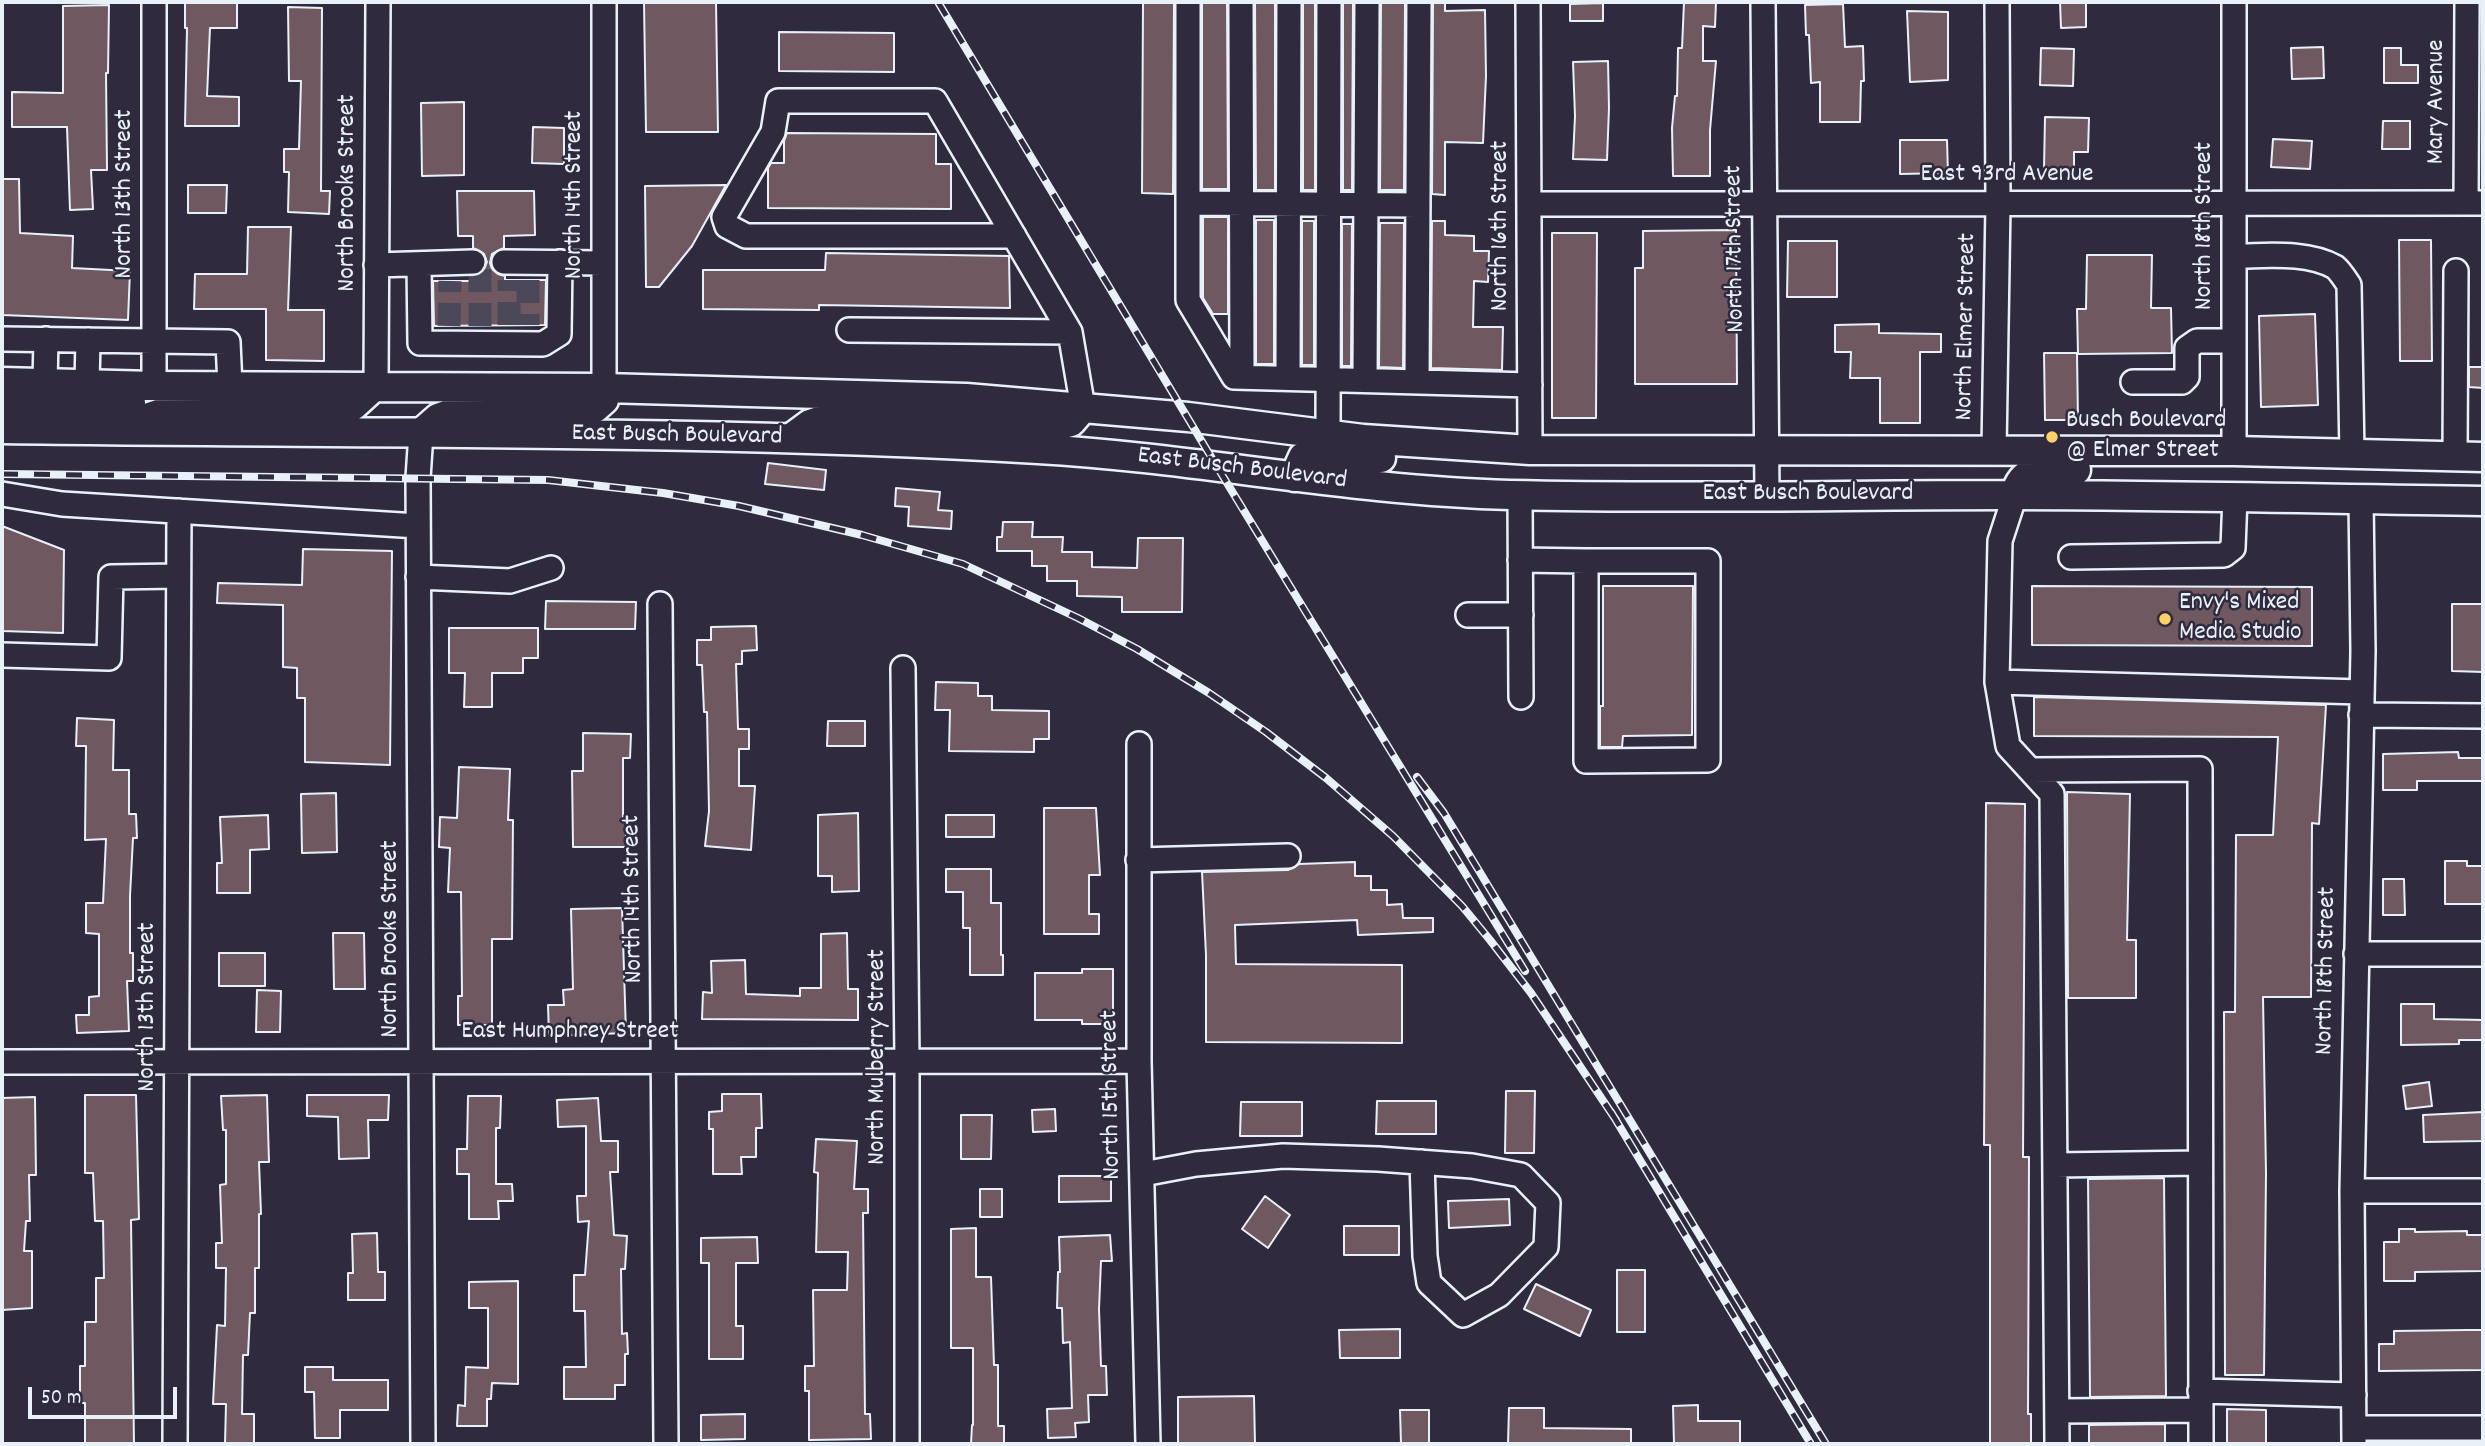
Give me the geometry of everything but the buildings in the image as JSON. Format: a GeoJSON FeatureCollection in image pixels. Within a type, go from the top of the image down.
{"type":"FeatureCollection","features":[{"type":"Feature","properties":{"kind":"main road","name":"East Busch Boulevard"},"geometry":{"type":"LineString","coordinates":[[2,382],[154,386],[604,388],[966,398],[1188,417],[1328,435],[1530,450],[2234,451],[2483,457]]}},
{"type":"Feature","properties":{"kind":"main road"},"geometry":{"type":"LineString","coordinates":[[2,405],[125,404],[142,400],[154,386]]}},
{"type":"Feature","properties":{"kind":"main road"},"geometry":{"type":"LineString","coordinates":[[110,430],[176,408],[327,410],[353,405],[376,386]]}},
{"type":"Feature","properties":{"kind":"main road"},"geometry":{"type":"LineString","coordinates":[[421,433],[438,418],[461,410],[595,408],[604,400],[604,388]]}},
{"type":"Feature","properties":{"kind":"main road"},"geometry":{"type":"LineString","coordinates":[[789,439],[810,424],[828,418],[1056,426],[1070,422],[1083,408]]}},
{"type":"Feature","properties":{"kind":"main road","name":"East Busch Boulevard"},"geometry":{"type":"LineString","coordinates":[[2,429],[789,439],[1080,452],[1216,465],[1343,483],[1520,495],[2015,495],[2483,501]]}},
{"type":"Feature","properties":{"kind":"main road"},"geometry":{"type":"LineString","coordinates":[[1294,477],[1303,457],[1309,455],[1453,461],[1465,457],[1476,446]]}},
{"type":"Feature","properties":{"kind":"main road"},"geometry":{"type":"LineString","coordinates":[[2015,495],[2018,481],[2025,474],[2042,470],[2163,470],[2202,462],[2234,451]]}},
{"type":"Feature","properties":{"kind":"street","name":"North 13th Street"},"geometry":{"type":"LineString","coordinates":[[154,2],[154,386]]}},
{"type":"Feature","properties":{"kind":"street","name":"North Brooks Street"},"geometry":{"type":"LineString","coordinates":[[376,386],[378,2]]}},
{"type":"Feature","properties":{"kind":"street","name":"North 14th Street"},"geometry":{"type":"LineString","coordinates":[[604,2],[604,388]]}},
{"type":"Feature","properties":{"kind":"street"},"geometry":{"type":"LineString","coordinates":[[1188,2],[1188,300],[1234,377],[1530,385]]}},
{"type":"Feature","properties":{"kind":"street"},"geometry":{"type":"LineString","coordinates":[[1241,2],[1242,377]]}},
{"type":"Feature","properties":{"kind":"street"},"geometry":{"type":"LineString","coordinates":[[1287,378],[1289,2]]}},
{"type":"Feature","properties":{"kind":"street"},"geometry":{"type":"LineString","coordinates":[[1328,435],[1329,2]]}},
{"type":"Feature","properties":{"kind":"street"},"geometry":{"type":"LineString","coordinates":[[1365,380],[1367,2]]}},
{"type":"Feature","properties":{"kind":"street"},"geometry":{"type":"LineString","coordinates":[[1417,382],[1419,2]]}},
{"type":"Feature","properties":{"kind":"street","name":"North 16th Street"},"geometry":{"type":"LineString","coordinates":[[1528,2],[1530,450]]}},
{"type":"Feature","properties":{"kind":"street","name":"North 17th Street"},"geometry":{"type":"LineString","coordinates":[[1763,2],[1767,495]]}},
{"type":"Feature","properties":{"kind":"street","name":"North Elmer Street"},"geometry":{"type":"LineString","coordinates":[[1994,451],[1998,204],[1997,2]]}},
{"type":"Feature","properties":{"kind":"street","name":"North 18th Street"},"geometry":{"type":"LineString","coordinates":[[2234,2],[2234,451]]}},
{"type":"Feature","properties":{"kind":"street","name":"Mary Avenue"},"geometry":{"type":"LineString","coordinates":[[2467,2],[2474,203]]}},
{"type":"Feature","properties":{"kind":"street"},"geometry":{"type":"LineString","coordinates":[[1014,236],[747,236],[727,226],[724,217],[773,132],[778,102],[935,102],[1014,236],[1070,332],[1083,408]]}},
{"type":"Feature","properties":{"kind":"street"},"geometry":{"type":"LineString","coordinates":[[1188,203],[1418,205]]}},
{"type":"Feature","properties":{"kind":"street","name":"East 93rd Avenue"},"geometry":{"type":"LineString","coordinates":[[1530,204],[2474,203]]}},
{"type":"Feature","properties":{"kind":"street"},"geometry":{"type":"LineString","coordinates":[[2235,256],[2315,260],[2337,268],[2349,285],[2352,454]]}},
{"type":"Feature","properties":{"kind":"street"},"geometry":{"type":"LineString","coordinates":[[419,264],[420,343],[449,335],[518,334],[543,344],[559,334],[560,262]]}},
{"type":"Feature","properties":{"kind":"street"},"geometry":{"type":"LineString","coordinates":[[516,269],[560,262],[604,262]]}},
{"type":"Feature","properties":{"kind":"street"},"geometry":{"type":"LineString","coordinates":[[376,265],[419,264],[458,268]]}},
{"type":"Feature","properties":{"kind":"street"},"geometry":{"type":"LineString","coordinates":[[2455,457],[2456,271]]}},
{"type":"Feature","properties":{"kind":"street"},"geometry":{"type":"LineString","coordinates":[[849,330],[1070,332]]}},
{"type":"Feature","properties":{"kind":"street"},"geometry":{"type":"LineString","coordinates":[[2,339],[228,342],[230,386]]}},
{"type":"Feature","properties":{"kind":"street"},"geometry":{"type":"LineString","coordinates":[[45,383],[47,340]]}},
{"type":"Feature","properties":{"kind":"street"},"geometry":{"type":"LineString","coordinates":[[87,384],[88,340]]}},
{"type":"Feature","properties":{"kind":"street"},"geometry":{"type":"LineString","coordinates":[[2133,382],[2182,382],[2187,377],[2187,348],[2197,341],[2234,341]]}},
{"type":"Feature","properties":{"kind":"street","name":"North Brooks Street"},"geometry":{"type":"LineString","coordinates":[[421,433],[418,577],[423,1444]]}},
{"type":"Feature","properties":{"kind":"street"},"geometry":{"type":"LineString","coordinates":[[2,494],[62,504],[418,526]]}},
{"type":"Feature","properties":{"kind":"street"},"geometry":{"type":"LineString","coordinates":[[1520,495],[1521,697]]}},
{"type":"Feature","properties":{"kind":"street"},"geometry":{"type":"LineString","coordinates":[[2015,495],[2000,541],[1997,682],[2008,746],[2052,794],[2057,1444]]}},
{"type":"Feature","properties":{"kind":"street"},"geometry":{"type":"LineString","coordinates":[[2071,557],[2224,555],[2233,548],[2235,497]]}},
{"type":"Feature","properties":{"kind":"street","name":"North 18th Street"},"geometry":{"type":"LineString","coordinates":[[2354,1436],[2352,1191],[2362,691],[2361,499]]}},
{"type":"Feature","properties":{"kind":"street","name":"North 13th Street"},"geometry":{"type":"LineString","coordinates":[[175,1444],[179,511]]}},
{"type":"Feature","properties":{"kind":"street"},"geometry":{"type":"LineString","coordinates":[[1520,560],[1708,561],[1708,760],[1586,761],[1586,561]]}},
{"type":"Feature","properties":{"kind":"street"},"geometry":{"type":"LineString","coordinates":[[418,577],[510,581],[551,568]]}},
{"type":"Feature","properties":{"kind":"street"},"geometry":{"type":"LineString","coordinates":[[2,655],[109,658],[111,577],[178,573]]}},
{"type":"Feature","properties":{"kind":"street","name":"North 14th Street"},"geometry":{"type":"LineString","coordinates":[[660,604],[666,1444]]}},
{"type":"Feature","properties":{"kind":"street"},"geometry":{"type":"LineString","coordinates":[[1468,615],[1521,615]]}},
{"type":"Feature","properties":{"kind":"street","name":"North Mulberry Street"},"geometry":{"type":"LineString","coordinates":[[903,668],[907,1444]]}},
{"type":"Feature","properties":{"kind":"street"},"geometry":{"type":"LineString","coordinates":[[1997,682],[2362,691]]}},
{"type":"Feature","properties":{"kind":"street"},"geometry":{"type":"LineString","coordinates":[[2361,715],[2483,716]]}},
{"type":"Feature","properties":{"kind":"street","name":"North 15th Street"},"geometry":{"type":"LineString","coordinates":[[1139,744],[1139,1061],[1148,1444]]}},
{"type":"Feature","properties":{"kind":"street"},"geometry":{"type":"LineString","coordinates":[[2030,770],[2200,769],[2201,1444]]}},
{"type":"Feature","properties":{"kind":"street"},"geometry":{"type":"LineString","coordinates":[[1138,860],[1288,856]]}},
{"type":"Feature","properties":{"kind":"street"},"geometry":{"type":"LineString","coordinates":[[2356,954],[2483,954]]}},
{"type":"Feature","properties":{"kind":"street","name":"East Humphrey Street"},"geometry":{"type":"LineString","coordinates":[[2,1062],[1139,1061]]}},
{"type":"Feature","properties":{"kind":"street"},"geometry":{"type":"LineString","coordinates":[[1143,1174],[1196,1164],[1283,1156],[1422,1162],[1472,1166],[1521,1175],[1548,1203],[1546,1247],[1499,1295],[1463,1315],[1429,1283],[1425,1256],[1422,1162]]}},
{"type":"Feature","properties":{"kind":"street"},"geometry":{"type":"LineString","coordinates":[[2055,1165],[2200,1163]]}},
{"type":"Feature","properties":{"kind":"street"},"geometry":{"type":"LineString","coordinates":[[2352,1191],[2483,1191]]}},
{"type":"Feature","properties":{"kind":"street"},"geometry":{"type":"LineString","coordinates":[[2057,1411],[2200,1400],[2354,1395]]}},
{"type":"Feature","properties":{"kind":"street"},"geometry":{"type":"LineString","coordinates":[[2354,1436],[2483,1428]]}},
{"type":"Feature","properties":{"kind":"tunnel"},"geometry":{"type":"LineString","coordinates":[[480,262],[480,326]]}},
{"type":"Feature","properties":{"kind":"tunnel"},"geometry":{"type":"LineString","coordinates":[[509,280],[509,325]]}},
{"type":"Feature","properties":{"kind":"tunnel"},"geometry":{"type":"LineString","coordinates":[[528,280],[528,325]]}},
{"type":"Feature","properties":{"kind":"tunnel"},"geometry":{"type":"LineString","coordinates":[[449,326],[450,281]]}},
{"type":"Feature","properties":{"kind":"railway"},"geometry":{"type":"LineString","coordinates":[[938,2],[1216,465],[1525,971]]}},
{"type":"Feature","properties":{"kind":"railway"},"geometry":{"type":"LineString","coordinates":[[2,474],[548,480],[663,493],[739,506],[862,535],[963,564],[1137,649],[1209,693],[1326,778],[1393,836],[1462,906],[1531,993],[1616,1120]]}},
{"type":"Feature","properties":{"kind":"railway"},"geometry":{"type":"LineString","coordinates":[[1417,777],[1444,813],[1826,1444]]}},
{"type":"Feature","properties":{"kind":"railway"},"geometry":{"type":"LineString","coordinates":[[1611,1112],[1811,1444]]}},
{"type":"Feature","properties":{"kind":"place","name":"Busch Boulevard @ Elmer Street"},"geometry":{"type":"Point","coordinates":[2052,437]}},
{"type":"Feature","properties":{"kind":"place","name":"Envy's Mixed Media Studio"},"geometry":{"type":"Point","coordinates":[2165,619]}}]}
